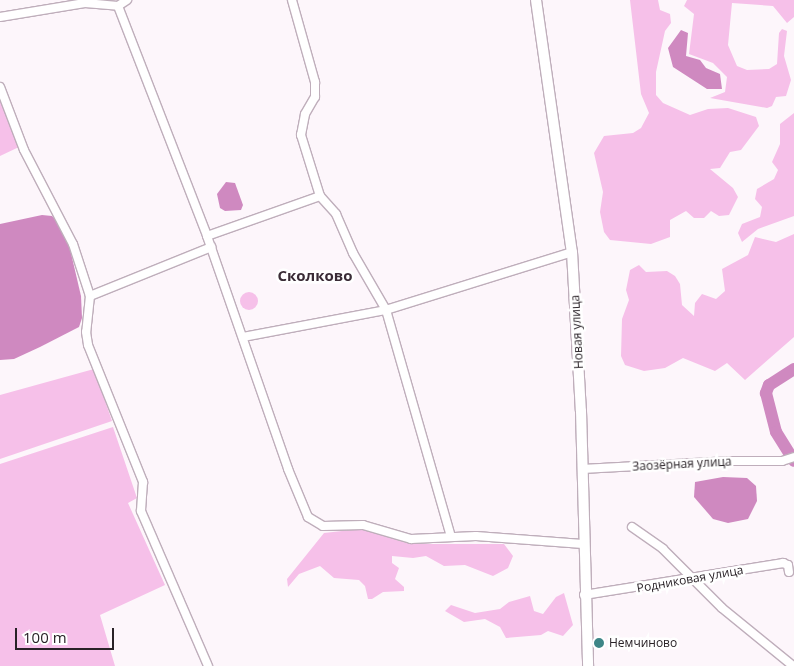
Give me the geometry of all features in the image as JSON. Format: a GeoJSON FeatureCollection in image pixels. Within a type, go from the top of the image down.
{"type":"FeatureCollection","features":[{"type":"Feature","properties":{"kind":"street"},"geometry":{"type":"LineString","coordinates":[[0,17],[85,3],[118,6],[127,0]]}},
{"type":"Feature","properties":{"kind":"street"},"geometry":{"type":"LineString","coordinates":[[292,0],[315,82],[315,97],[305,114],[301,136],[320,196],[336,214],[353,253],[386,310],[451,536]]}},
{"type":"Feature","properties":{"kind":"street","name":"Новая улица"},"geometry":{"type":"LineString","coordinates":[[536,0],[572,252],[582,469],[584,595],[588,666]]}},
{"type":"Feature","properties":{"kind":"street"},"geometry":{"type":"LineString","coordinates":[[118,6],[207,236],[288,469],[312,521],[323,526],[362,525],[411,539],[451,536],[583,544]]}},
{"type":"Feature","properties":{"kind":"street"},"geometry":{"type":"LineString","coordinates":[[0,87],[24,150],[66,228],[90,296],[86,332],[88,345],[140,473],[144,489],[141,510],[179,593],[180,603],[208,666]]}},
{"type":"Feature","properties":{"kind":"street"},"geometry":{"type":"LineString","coordinates":[[207,236],[320,196]]}},
{"type":"Feature","properties":{"kind":"street"},"geometry":{"type":"LineString","coordinates":[[90,296],[211,247]]}},
{"type":"Feature","properties":{"kind":"street"},"geometry":{"type":"LineString","coordinates":[[243,337],[386,310],[572,252]]}},
{"type":"Feature","properties":{"kind":"street","name":"Заозёрная улица"},"geometry":{"type":"LineString","coordinates":[[582,469],[720,461],[782,462],[794,457]]}},
{"type":"Feature","properties":{"kind":"street"},"geometry":{"type":"LineString","coordinates":[[632,526],[663,550],[722,608],[793,666]]}},
{"type":"Feature","properties":{"kind":"street","name":"Родниковая улица"},"geometry":{"type":"LineString","coordinates":[[584,595],[694,579],[783,563],[788,565],[789,572]]}},
{"type":"Feature","properties":{"kind":"shaded area"},"geometry":{"type":"Polygon","coordinates":[[[630,0],[658,0],[660,10],[670,14],[671,23],[665,31],[656,72],[656,95],[663,103],[690,115],[708,109],[728,108],[756,117],[759,126],[741,150],[730,152],[720,168],[710,169],[733,188],[738,197],[729,215],[719,216],[711,211],[704,218],[694,218],[686,211],[670,220],[670,237],[651,244],[610,240],[604,232],[600,212],[603,192],[594,153],[604,136],[633,133],[641,128],[649,113],[641,94],[630,0]]]}},
{"type":"Feature","properties":{"kind":"shaded area"},"geometry":{"type":"Polygon","coordinates":[[[687,0],[794,0],[794,17],[787,23],[773,6],[732,3],[728,45],[737,66],[747,70],[769,69],[777,64],[779,33],[782,29],[787,31],[784,56],[791,80],[786,96],[776,97],[772,106],[767,108],[710,98],[725,92],[727,77],[713,63],[689,54],[694,14],[684,6],[687,0]]]}},
{"type":"Feature","properties":{"kind":"shaded area"},"geometry":{"type":"Polygon","coordinates":[[[681,30],[688,33],[686,56],[700,60],[706,68],[720,74],[722,89],[707,89],[673,67],[668,48],[681,30]]]}},
{"type":"Feature","properties":{"kind":"shaded area"},"geometry":{"type":"Polygon","coordinates":[[[0,96],[19,147],[0,156],[0,96]]]}},
{"type":"Feature","properties":{"kind":"shaded area"},"geometry":{"type":"Polygon","coordinates":[[[794,113],[794,216],[758,229],[742,242],[738,233],[742,224],[760,217],[762,207],[755,199],[757,189],[774,179],[778,170],[772,162],[780,144],[780,124],[794,113]]]}},
{"type":"Feature","properties":{"kind":"shaded area"},"geometry":{"type":"Polygon","coordinates":[[[226,182],[235,183],[243,205],[241,210],[225,211],[220,208],[217,194],[226,182]]]}},
{"type":"Feature","properties":{"kind":"shaded area"},"geometry":{"type":"Polygon","coordinates":[[[42,215],[52,216],[59,223],[70,249],[81,296],[82,318],[79,327],[40,347],[14,359],[0,360],[0,224],[42,215]]]}},
{"type":"Feature","properties":{"kind":"shaded area"},"geometry":{"type":"Polygon","coordinates":[[[794,234],[794,337],[745,380],[727,363],[715,371],[683,358],[665,368],[644,371],[625,365],[621,356],[622,319],[629,300],[626,290],[630,270],[639,265],[646,272],[667,271],[675,276],[680,284],[682,305],[694,316],[695,303],[702,294],[716,299],[725,291],[722,269],[748,255],[755,237],[776,242],[794,234]]]}},
{"type":"Feature","properties":{"kind":"shaded area"},"geometry":{"type":"Polygon","coordinates":[[[245,292],[253,292],[258,297],[256,308],[245,310],[240,305],[240,297],[245,292]]]}},
{"type":"Feature","properties":{"kind":"shaded area"},"geometry":{"type":"Polygon","coordinates":[[[94,369],[112,421],[0,459],[0,395],[94,369]]]}},
{"type":"Feature","properties":{"kind":"shaded area"},"geometry":{"type":"Polygon","coordinates":[[[113,427],[137,498],[128,503],[165,585],[100,615],[115,666],[0,666],[0,464],[113,427]]]}},
{"type":"Feature","properties":{"kind":"shaded area"},"geometry":{"type":"Polygon","coordinates":[[[723,477],[747,478],[756,486],[757,501],[748,519],[728,523],[713,519],[694,497],[695,482],[723,477]]]}},
{"type":"Feature","properties":{"kind":"shaded area"},"geometry":{"type":"Polygon","coordinates":[[[360,529],[410,544],[504,544],[513,556],[508,568],[493,576],[465,565],[444,566],[426,556],[413,558],[392,556],[392,563],[399,568],[395,579],[404,587],[404,591],[383,592],[372,599],[368,599],[365,586],[359,580],[334,578],[320,566],[299,574],[288,587],[287,579],[324,533],[360,529]]]}},
{"type":"Feature","properties":{"kind":"shaded area"},"geometry":{"type":"Polygon","coordinates":[[[564,593],[573,625],[563,636],[548,631],[541,635],[506,638],[500,627],[485,619],[464,622],[445,611],[451,605],[475,613],[500,609],[509,602],[530,596],[534,611],[543,614],[556,597],[564,593]]]}},
{"type":"Feature","properties":{"kind":"waterway"},"geometry":{"type":"LineString","coordinates":[[794,369],[769,385],[766,393],[776,432],[794,461]]}},
{"type":"Feature","properties":{"kind":"place","name":"Немчиново"},"geometry":{"type":"Point","coordinates":[599,643]}},
{"type":"Feature","properties":{"kind":"district","name":"Сколково"},"geometry":{"type":"Point","coordinates":[315,276]}}]}
